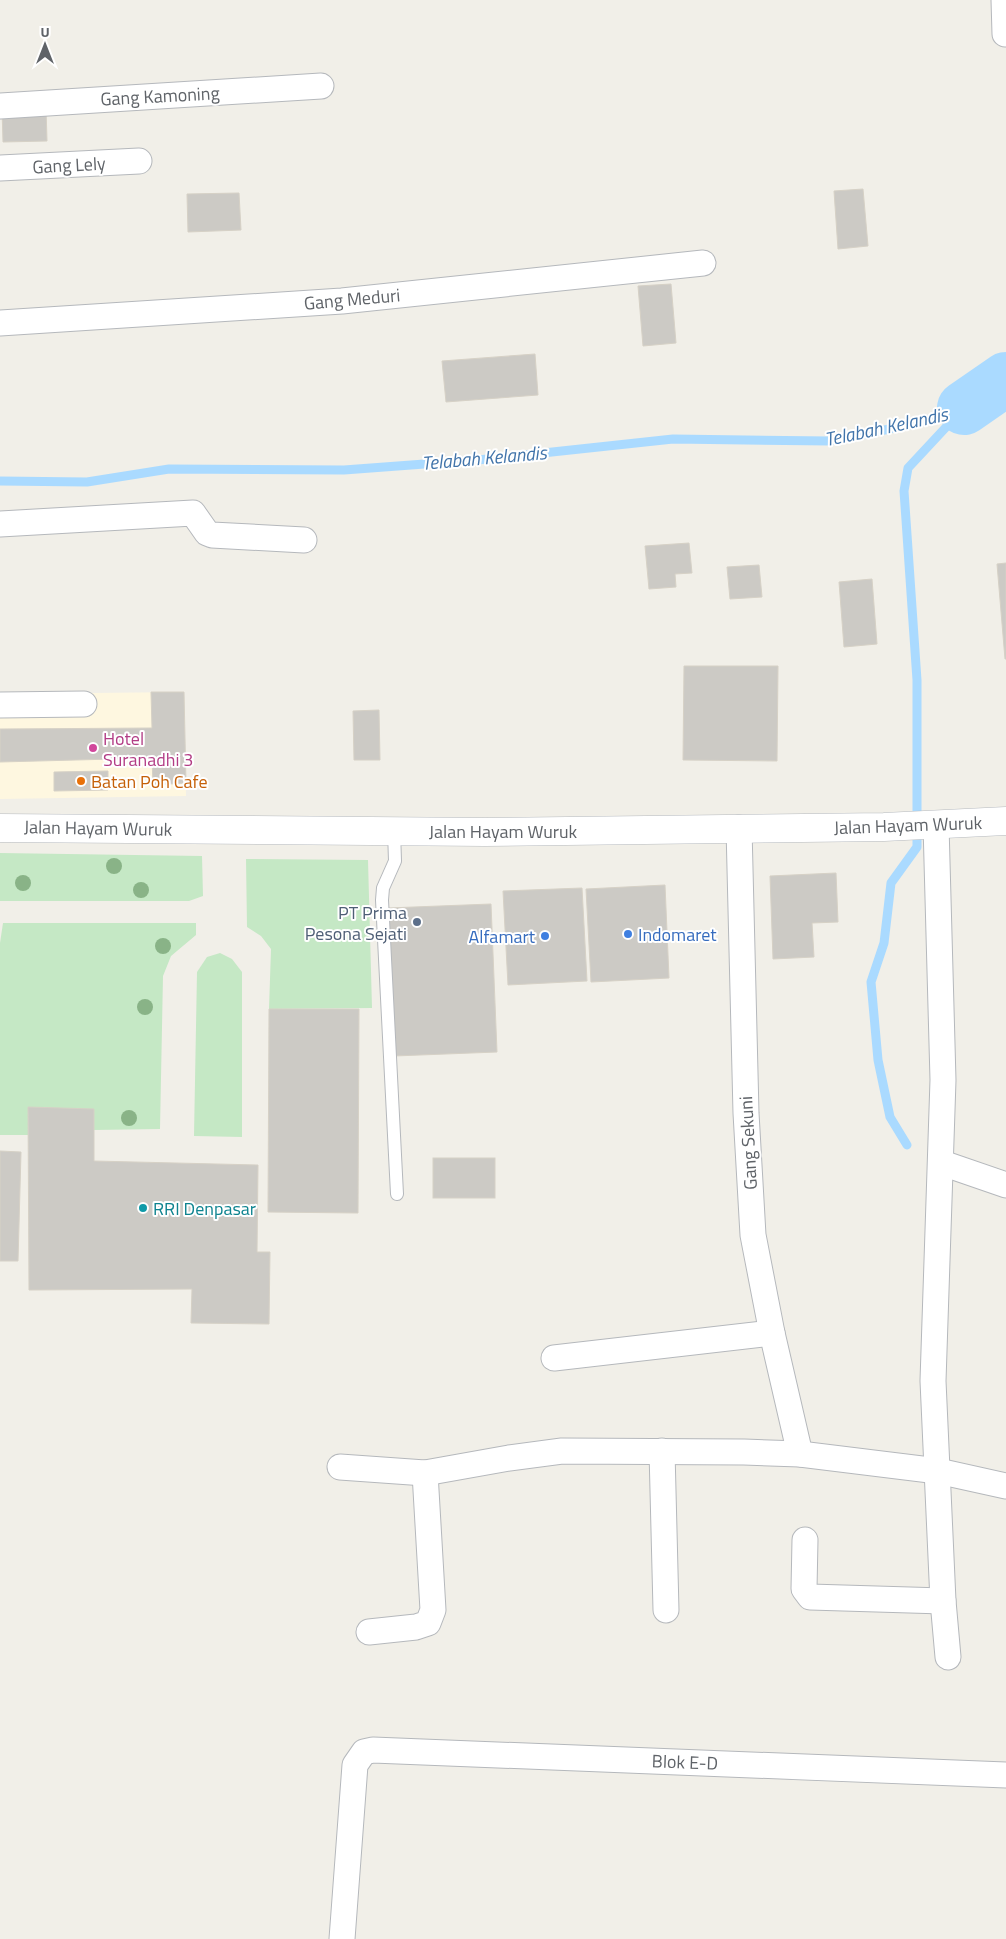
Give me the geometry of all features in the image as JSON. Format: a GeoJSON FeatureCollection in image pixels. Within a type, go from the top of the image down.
{"type":"FeatureCollection","features":[{"type":"Feature","properties":{"kind":"main road","name":"Jalan Hayam Wuruk"},"geometry":{"type":"LineString","coordinates":[[0,828],[485,832],[884,827],[1006,821]]}},
{"type":"Feature","properties":{"kind":"street"},"geometry":{"type":"LineString","coordinates":[[1004,0],[1005,34]]}},
{"type":"Feature","properties":{"kind":"street","name":"Gang Kamoning"},"geometry":{"type":"LineString","coordinates":[[0,106],[320,86]]}},
{"type":"Feature","properties":{"kind":"street","name":"Gang Lely"},"geometry":{"type":"LineString","coordinates":[[0,168],[139,161]]}},
{"type":"Feature","properties":{"kind":"street","name":"Gang Meduri"},"geometry":{"type":"LineString","coordinates":[[0,323],[342,301],[703,263]]}},
{"type":"Feature","properties":{"kind":"street"},"geometry":{"type":"LineString","coordinates":[[0,524],[193,513],[207,533],[212,535],[304,540]]}},
{"type":"Feature","properties":{"kind":"street"},"geometry":{"type":"LineString","coordinates":[[0,704],[84,704]]}},
{"type":"Feature","properties":{"kind":"street"},"geometry":{"type":"LineString","coordinates":[[930,826],[944,1080],[946,1157],[938,1193],[932,1381],[943,1601],[948,1657]]}},
{"type":"Feature","properties":{"kind":"street","name":"Gang Sekuni"},"geometry":{"type":"LineString","coordinates":[[739,828],[746,1113],[753,1235],[772,1333],[800,1454]]}},
{"type":"Feature","properties":{"kind":"street"},"geometry":{"type":"LineString","coordinates":[[946,1157],[1006,1186]]}},
{"type":"Feature","properties":{"kind":"street"},"geometry":{"type":"LineString","coordinates":[[554,1358],[772,1333]]}},
{"type":"Feature","properties":{"kind":"street"},"geometry":{"type":"LineString","coordinates":[[340,1467],[425,1473],[562,1451],[800,1454],[938,1471],[1006,1486]]}},
{"type":"Feature","properties":{"kind":"street"},"geometry":{"type":"LineString","coordinates":[[662,1451],[666,1610]]}},
{"type":"Feature","properties":{"kind":"street"},"geometry":{"type":"LineString","coordinates":[[369,1632],[416,1627],[428,1623],[433,1610],[425,1473]]}},
{"type":"Feature","properties":{"kind":"street"},"geometry":{"type":"LineString","coordinates":[[806,1540],[804,1589],[810,1597],[943,1601]]}},
{"type":"Feature","properties":{"kind":"street","name":"Blok E-D"},"geometry":{"type":"LineString","coordinates":[[342,1939],[355,1765],[364,1752],[373,1750],[1006,1774]]}},
{"type":"Feature","properties":{"kind":"lane"},"geometry":{"type":"LineString","coordinates":[[394,831],[395,861],[383,888],[382,900],[397,1194]]}},
{"type":"Feature","properties":{"kind":"shaded area","name":"Hotel Suranadhi 3"},"geometry":{"type":"Polygon","coordinates":[[[184,692],[186,796],[0,799],[0,714],[90,714],[91,693],[184,692]]]}},
{"type":"Feature","properties":{"kind":"green space"},"geometry":{"type":"Polygon","coordinates":[[[0,853],[202,856],[203,896],[189,901],[0,901],[0,853]]]}},
{"type":"Feature","properties":{"kind":"green space"},"geometry":{"type":"Polygon","coordinates":[[[246,859],[368,860],[372,1008],[269,1009],[271,949],[261,936],[247,927],[246,859]]]}},
{"type":"Feature","properties":{"kind":"green space"},"geometry":{"type":"Polygon","coordinates":[[[3,923],[196,923],[196,935],[171,956],[163,976],[160,1129],[94,1130],[28,1107],[28,1135],[0,1135],[0,943],[3,923]]]}},
{"type":"Feature","properties":{"kind":"green space"},"geometry":{"type":"Polygon","coordinates":[[[220,953],[232,959],[242,972],[242,1137],[194,1136],[197,972],[207,957],[220,953]]]}},
{"type":"Feature","properties":{"kind":"building"},"geometry":{"type":"Polygon","coordinates":[[[46,108],[47,141],[3,142],[2,109],[46,108]]]}},
{"type":"Feature","properties":{"kind":"building"},"geometry":{"type":"Polygon","coordinates":[[[863,189],[868,246],[838,249],[834,191],[863,189]]]}},
{"type":"Feature","properties":{"kind":"building"},"geometry":{"type":"Polygon","coordinates":[[[239,193],[241,230],[188,232],[187,194],[239,193]]]}},
{"type":"Feature","properties":{"kind":"building"},"geometry":{"type":"Polygon","coordinates":[[[671,284],[676,343],[643,346],[638,286],[671,284]]]}},
{"type":"Feature","properties":{"kind":"building"},"geometry":{"type":"Polygon","coordinates":[[[535,354],[538,395],[446,402],[442,361],[535,354]]]}},
{"type":"Feature","properties":{"kind":"building"},"geometry":{"type":"Polygon","coordinates":[[[689,543],[692,573],[675,574],[676,587],[649,589],[645,546],[689,543]]]}},
{"type":"Feature","properties":{"kind":"building"},"geometry":{"type":"Polygon","coordinates":[[[1006,563],[1006,659],[1005,659],[997,564],[1006,563]]]}},
{"type":"Feature","properties":{"kind":"building"},"geometry":{"type":"Polygon","coordinates":[[[759,565],[762,597],[730,599],[727,567],[759,565]]]}},
{"type":"Feature","properties":{"kind":"building"},"geometry":{"type":"Polygon","coordinates":[[[872,579],[877,644],[844,647],[839,582],[872,579]]]}},
{"type":"Feature","properties":{"kind":"building"},"geometry":{"type":"Polygon","coordinates":[[[684,666],[778,666],[777,761],[683,760],[684,666]]]}},
{"type":"Feature","properties":{"kind":"building"},"geometry":{"type":"Polygon","coordinates":[[[151,692],[184,692],[186,783],[153,785],[152,758],[0,762],[0,729],[152,728],[151,692]]]}},
{"type":"Feature","properties":{"kind":"building"},"geometry":{"type":"Polygon","coordinates":[[[379,710],[380,760],[354,760],[353,711],[379,710]]]}},
{"type":"Feature","properties":{"kind":"building","name":"Batan Poh Cafe"},"geometry":{"type":"Polygon","coordinates":[[[108,771],[108,790],[54,791],[54,772],[108,771]]]}},
{"type":"Feature","properties":{"kind":"building"},"geometry":{"type":"Polygon","coordinates":[[[836,873],[838,922],[812,923],[814,957],[773,959],[770,876],[836,873]]]}},
{"type":"Feature","properties":{"kind":"building","name":"Indomaret"},"geometry":{"type":"Polygon","coordinates":[[[665,885],[669,978],[591,982],[586,889],[665,885]]]}},
{"type":"Feature","properties":{"kind":"building","name":"Alfamart"},"geometry":{"type":"Polygon","coordinates":[[[582,888],[587,981],[508,985],[503,891],[582,888]]]}},
{"type":"Feature","properties":{"kind":"building"},"geometry":{"type":"Polygon","coordinates":[[[491,904],[497,1052],[394,1056],[388,908],[491,904]]]}},
{"type":"Feature","properties":{"kind":"building","name":"RRI Denpasar"},"geometry":{"type":"Polygon","coordinates":[[[269,1009],[359,1009],[358,1213],[268,1212],[269,1009]]]}},
{"type":"Feature","properties":{"kind":"building","name":"RRI Denpasar"},"geometry":{"type":"Polygon","coordinates":[[[28,1107],[94,1109],[94,1161],[258,1165],[257,1252],[270,1252],[269,1324],[191,1323],[192,1289],[29,1290],[28,1107]]]}},
{"type":"Feature","properties":{"kind":"building"},"geometry":{"type":"Polygon","coordinates":[[[0,1151],[21,1152],[18,1261],[0,1261],[0,1151]]]}},
{"type":"Feature","properties":{"kind":"building"},"geometry":{"type":"Polygon","coordinates":[[[433,1158],[495,1158],[495,1198],[433,1198],[433,1158]]]}},
{"type":"Feature","properties":{"kind":"waterway"},"geometry":{"type":"LineString","coordinates":[[964,408],[1006,379]]}},
{"type":"Feature","properties":{"kind":"waterway","name":"Telabah Kelandis"},"geometry":{"type":"LineString","coordinates":[[0,481],[87,482],[169,469],[344,470],[478,460],[673,439],[830,441],[914,424],[964,408]]}},
{"type":"Feature","properties":{"kind":"waterway"},"geometry":{"type":"LineString","coordinates":[[907,1145],[890,1117],[878,1060],[871,982],[884,943],[891,883],[917,847],[917,680],[904,491],[908,468],[962,410]]}},
{"type":"Feature","properties":{"kind":"place","name":"Hotel Suranadhi 3"},"geometry":{"type":"Point","coordinates":[93,748]}},
{"type":"Feature","properties":{"kind":"place","name":"Batan Poh Cafe"},"geometry":{"type":"Point","coordinates":[81,781]}},
{"type":"Feature","properties":{"kind":"place","name":"PT Prima Pesona Sejati"},"geometry":{"type":"Point","coordinates":[417,922]}},
{"type":"Feature","properties":{"kind":"place","name":"Indomaret"},"geometry":{"type":"Point","coordinates":[628,934]}},
{"type":"Feature","properties":{"kind":"place","name":"Alfamart"},"geometry":{"type":"Point","coordinates":[545,936]}},
{"type":"Feature","properties":{"kind":"place","name":"RRI Denpasar"},"geometry":{"type":"Point","coordinates":[143,1208]}}]}
